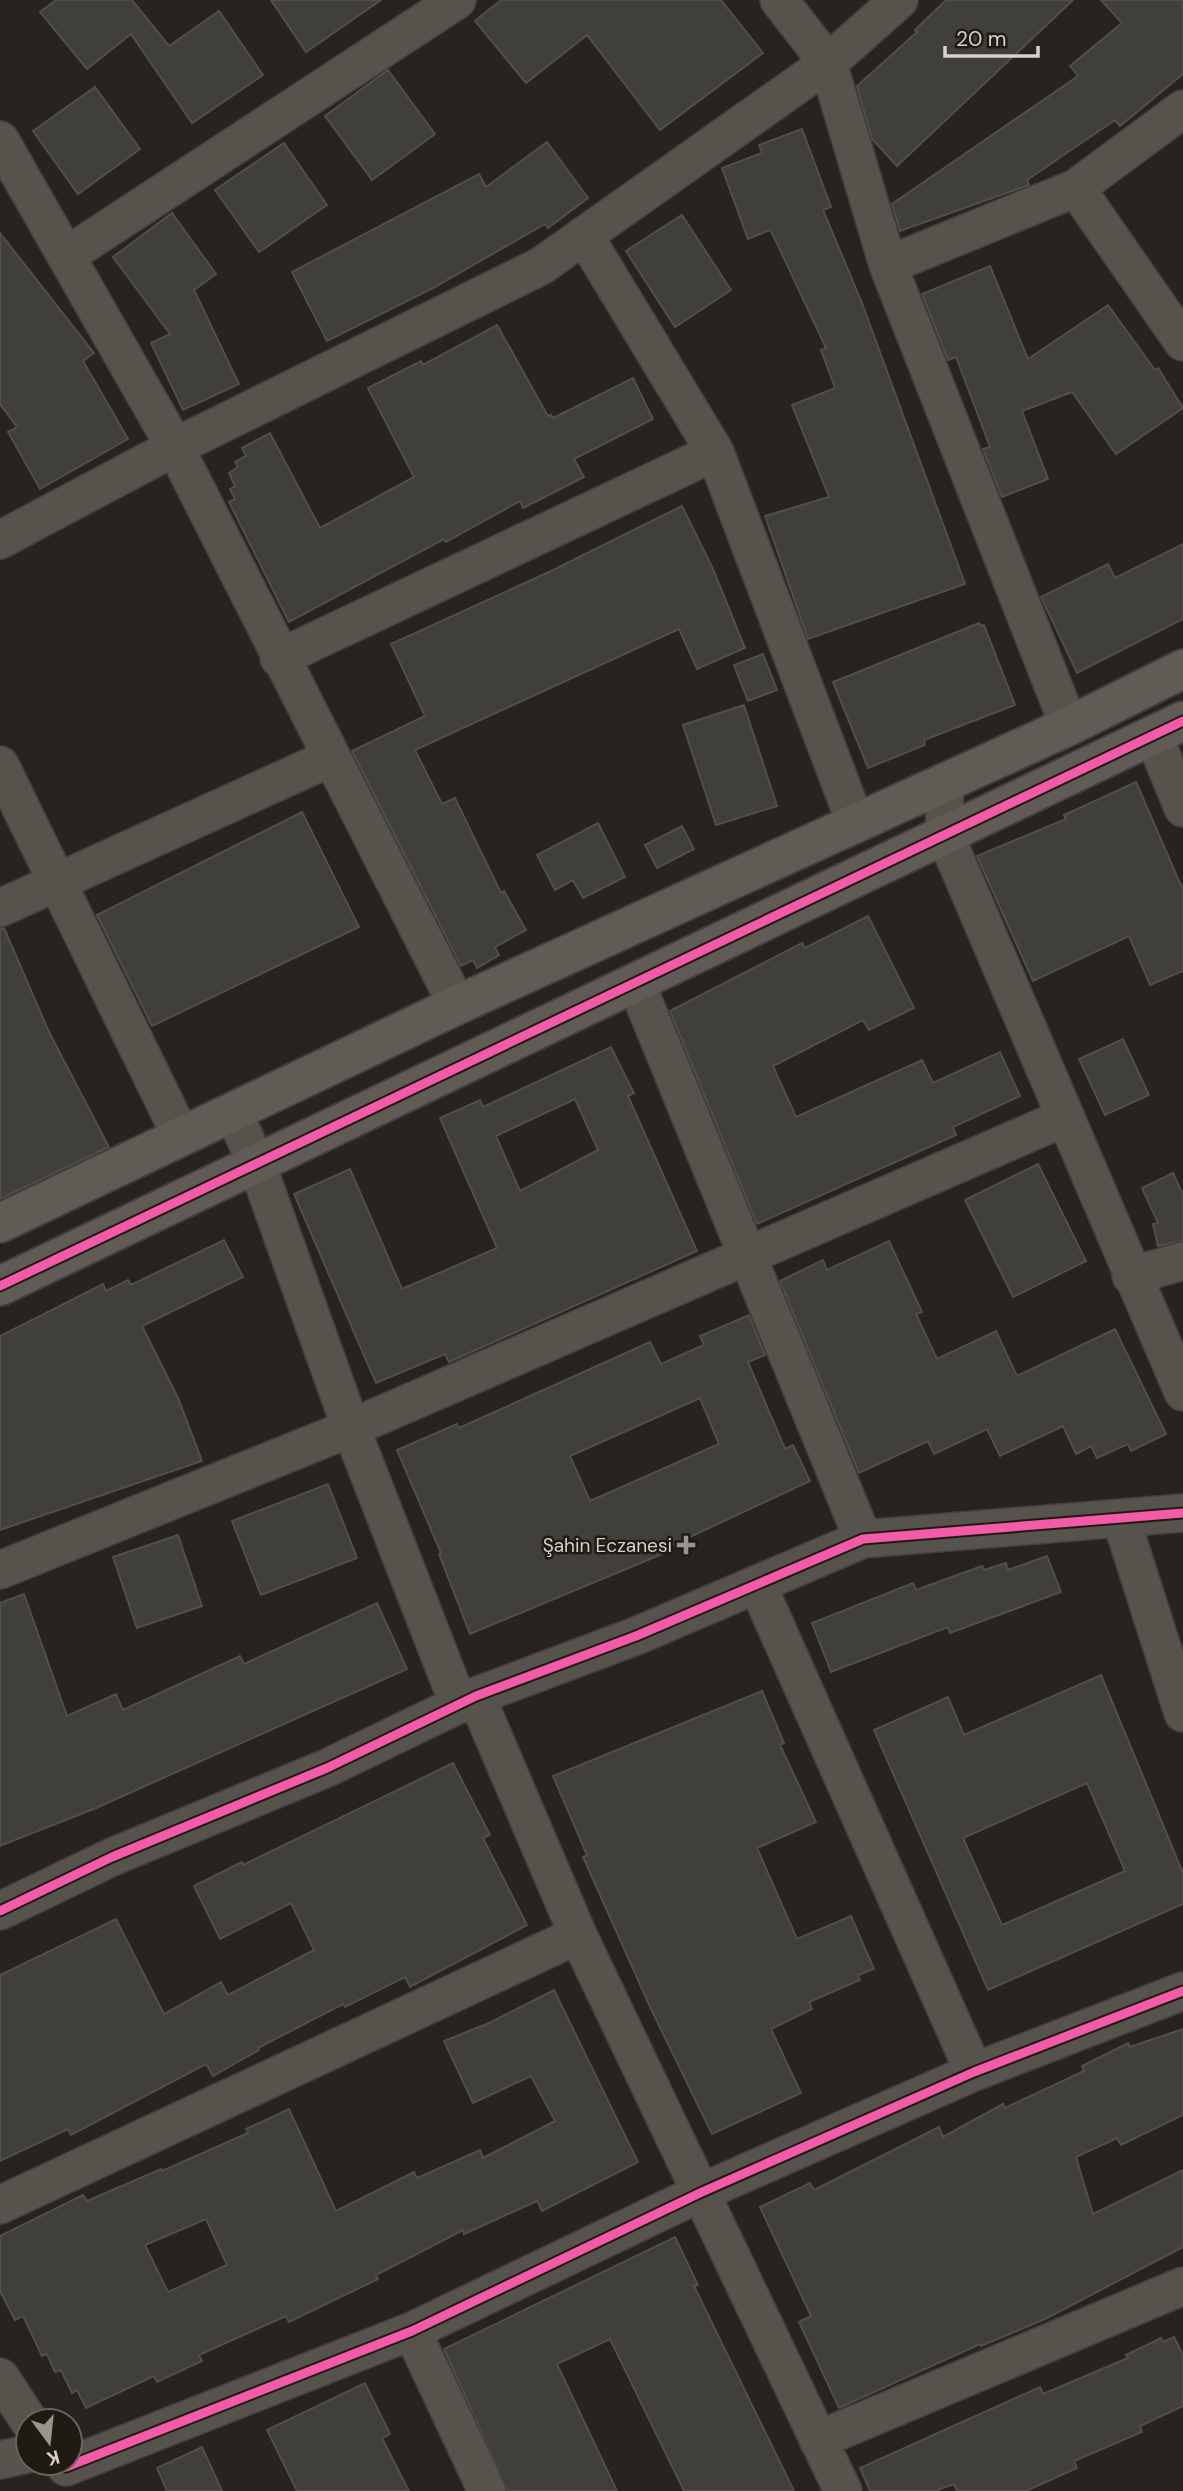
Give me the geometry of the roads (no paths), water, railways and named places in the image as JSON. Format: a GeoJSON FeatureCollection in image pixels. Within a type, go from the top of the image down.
{"type":"FeatureCollection","features":[{"type":"Feature","properties":{"kind":"street"},"geometry":{"type":"LineString","coordinates":[[66,256],[457,0]]}},
{"type":"Feature","properties":{"kind":"street"},"geometry":{"type":"LineString","coordinates":[[779,0],[828,63],[888,265],[1069,726]]}},
{"type":"Feature","properties":{"kind":"street"},"geometry":{"type":"LineString","coordinates":[[0,540],[175,447],[541,266],[828,63],[899,0]]}},
{"type":"Feature","properties":{"kind":"street"},"geometry":{"type":"LineString","coordinates":[[888,265],[1076,188],[1183,109]]}},
{"type":"Feature","properties":{"kind":"street"},"geometry":{"type":"LineString","coordinates":[[0,140],[175,447],[457,1005]]}},
{"type":"Feature","properties":{"kind":"street"},"geometry":{"type":"LineString","coordinates":[[1076,188],[1183,342]]}},
{"type":"Feature","properties":{"kind":"street"},"geometry":{"type":"LineString","coordinates":[[584,235],[715,452],[856,824]]}},
{"type":"Feature","properties":{"kind":"street"},"geometry":{"type":"LineString","coordinates":[[279,657],[715,452]]}},
{"type":"Feature","properties":{"kind":"street"},"geometry":{"type":"LineString","coordinates":[[0,1223],[457,1005],[1069,726],[1183,669]]}},
{"type":"Feature","properties":{"kind":"street"},"geometry":{"type":"LineString","coordinates":[[0,1286],[1168,729],[1183,808]]}},
{"type":"Feature","properties":{"kind":"street"},"geometry":{"type":"LineString","coordinates":[[0,908],[330,758]]}},
{"type":"Feature","properties":{"kind":"street"},"geometry":{"type":"LineString","coordinates":[[0,765],[181,1136]]}},
{"type":"Feature","properties":{"kind":"street"},"geometry":{"type":"LineString","coordinates":[[944,783],[945,835],[1131,1276],[1183,1392]]}},
{"type":"Feature","properties":{"kind":"street"},"geometry":{"type":"LineString","coordinates":[[636,983],[863,1539]]}},
{"type":"Feature","properties":{"kind":"street"},"geometry":{"type":"LineString","coordinates":[[233,1112],[256,1162],[351,1428],[467,1700],[843,2491]]}},
{"type":"Feature","properties":{"kind":"street"},"geometry":{"type":"LineString","coordinates":[[0,1570],[351,1428],[1066,1117]]}},
{"type":"Feature","properties":{"kind":"street"},"geometry":{"type":"LineString","coordinates":[[1131,1276],[1183,1261]]}},
{"type":"Feature","properties":{"kind":"street"},"geometry":{"type":"LineString","coordinates":[[0,1912],[112,1857],[327,1768],[467,1700],[636,1636],[863,1539],[1183,1513]]}},
{"type":"Feature","properties":{"kind":"street"},"geometry":{"type":"LineString","coordinates":[[1121,1519],[1183,1713]]}},
{"type":"Feature","properties":{"kind":"street"},"geometry":{"type":"LineString","coordinates":[[757,1584],[974,2072]]}},
{"type":"Feature","properties":{"kind":"street"},"geometry":{"type":"LineString","coordinates":[[0,2205],[578,1935]]}},
{"type":"Feature","properties":{"kind":"street"},"geometry":{"type":"LineString","coordinates":[[84,2468],[412,2331],[702,2192],[974,2072],[1183,1991]]}},
{"type":"Feature","properties":{"kind":"street"},"geometry":{"type":"LineString","coordinates":[[818,2440],[1183,2286]]}},
{"type":"Feature","properties":{"kind":"street"},"geometry":{"type":"LineString","coordinates":[[412,2331],[487,2491]]}},
{"type":"Feature","properties":{"kind":"street"},"geometry":{"type":"LineString","coordinates":[[0,2377],[20,2407]]}},
{"type":"Feature","properties":{"kind":"place","name":"Şahin Eczanesi"},"geometry":{"type":"Point","coordinates":[686,1545]}}]}
